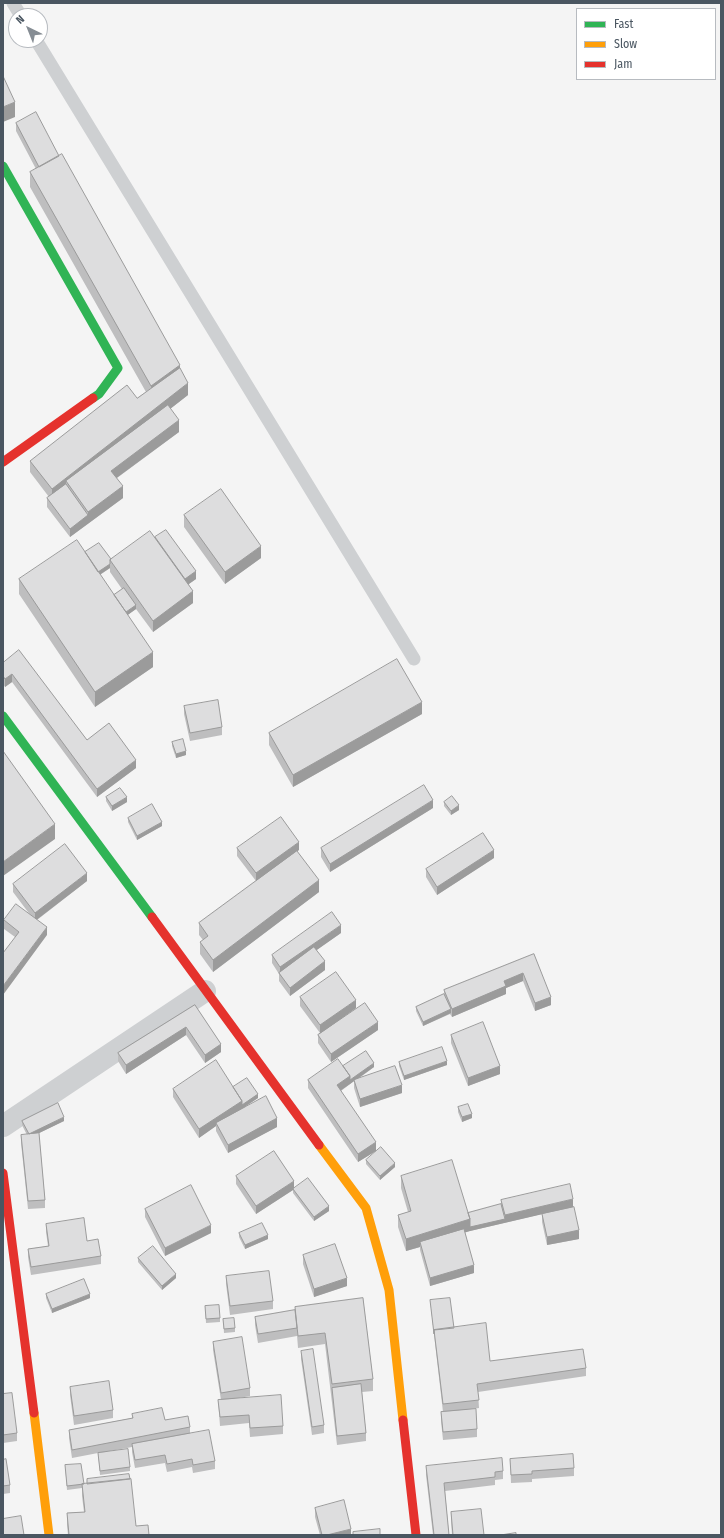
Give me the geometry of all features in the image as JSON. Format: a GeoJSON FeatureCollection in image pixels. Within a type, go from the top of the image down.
{"type":"FeatureCollection","features":[{"type":"Feature","properties":{"kind":"street"},"geometry":{"type":"LineString","coordinates":[[3,166],[118,368],[99,394],[3,462]]}},
{"type":"Feature","properties":{"kind":"street"},"geometry":{"type":"LineString","coordinates":[[3,716],[366,1208],[389,1290],[416,1535]]}},
{"type":"Feature","properties":{"kind":"street"},"geometry":{"type":"LineString","coordinates":[[3,1126],[205,991]]}},
{"type":"Feature","properties":{"kind":"street"},"geometry":{"type":"LineString","coordinates":[[3,1173],[49,1535]]}},
{"type":"Feature","properties":{"kind":"lane"},"geometry":{"type":"LineString","coordinates":[[41,48],[414,659]]}},
{"type":"Feature","properties":{"kind":"building"},"geometry":{"type":"Polygon","coordinates":[[[3,76],[15,102],[3,107],[3,76]]]}},
{"type":"Feature","properties":{"kind":"building"},"geometry":{"type":"Polygon","coordinates":[[[36,112],[59,156],[39,167],[16,123],[36,112]]]}},
{"type":"Feature","properties":{"kind":"building"},"geometry":{"type":"Polygon","coordinates":[[[62,154],[180,365],[151,386],[30,172],[62,154]]]}},
{"type":"Feature","properties":{"kind":"building"},"geometry":{"type":"Polygon","coordinates":[[[180,368],[188,383],[52,489],[30,461],[127,385],[137,398],[180,368]]]}},
{"type":"Feature","properties":{"kind":"building"},"geometry":{"type":"Polygon","coordinates":[[[168,405],[179,420],[111,471],[123,486],[88,512],[66,481],[168,405]]]}},
{"type":"Feature","properties":{"kind":"building"},"geometry":{"type":"Polygon","coordinates":[[[66,484],[88,515],[70,529],[47,498],[66,484]]]}},
{"type":"Feature","properties":{"kind":"building"},"geometry":{"type":"Polygon","coordinates":[[[221,489],[261,546],[225,572],[184,515],[221,489]]]}},
{"type":"Feature","properties":{"kind":"building"},"geometry":{"type":"Polygon","coordinates":[[[166,530],[196,571],[185,579],[155,537],[166,530]]]}},
{"type":"Feature","properties":{"kind":"building"},"geometry":{"type":"Polygon","coordinates":[[[150,531],[193,591],[153,621],[110,560],[150,531]]]}},
{"type":"Feature","properties":{"kind":"building"},"geometry":{"type":"Polygon","coordinates":[[[77,540],[153,652],[95,692],[19,579],[77,540]]]}},
{"type":"Feature","properties":{"kind":"building"},"geometry":{"type":"Polygon","coordinates":[[[99,543],[111,559],[110,564],[98,572],[85,552],[99,543]]]}},
{"type":"Feature","properties":{"kind":"building"},"geometry":{"type":"Polygon","coordinates":[[[124,588],[136,605],[126,612],[114,595],[124,588]]]}},
{"type":"Feature","properties":{"kind":"building"},"geometry":{"type":"Polygon","coordinates":[[[19,650],[87,740],[109,723],[136,760],[97,789],[12,674],[5,679],[3,676],[3,663],[19,650]]]}},
{"type":"Feature","properties":{"kind":"building"},"geometry":{"type":"Polygon","coordinates":[[[397,659],[422,702],[293,775],[269,733],[397,659]]]}},
{"type":"Feature","properties":{"kind":"building"},"geometry":{"type":"Polygon","coordinates":[[[218,700],[222,727],[190,733],[184,706],[218,700]]]}},
{"type":"Feature","properties":{"kind":"building"},"geometry":{"type":"Polygon","coordinates":[[[183,739],[186,751],[176,754],[172,742],[183,739]]]}},
{"type":"Feature","properties":{"kind":"building"},"geometry":{"type":"Polygon","coordinates":[[[3,751],[55,824],[3,862],[3,751]]]}},
{"type":"Feature","properties":{"kind":"building"},"geometry":{"type":"Polygon","coordinates":[[[424,785],[433,800],[330,864],[321,848],[424,785]]]}},
{"type":"Feature","properties":{"kind":"building"},"geometry":{"type":"Polygon","coordinates":[[[120,788],[127,797],[112,806],[106,797],[120,788]]]}},
{"type":"Feature","properties":{"kind":"building"},"geometry":{"type":"Polygon","coordinates":[[[452,796],[459,805],[451,811],[444,802],[452,796]]]}},
{"type":"Feature","properties":{"kind":"building"},"geometry":{"type":"Polygon","coordinates":[[[152,804],[162,822],[137,836],[128,818],[152,804]]]}},
{"type":"Feature","properties":{"kind":"building"},"geometry":{"type":"Polygon","coordinates":[[[281,817],[299,842],[256,873],[237,848],[281,817]]]}},
{"type":"Feature","properties":{"kind":"building"},"geometry":{"type":"Polygon","coordinates":[[[483,833],[494,850],[437,887],[426,869],[483,833]]]}},
{"type":"Feature","properties":{"kind":"building"},"geometry":{"type":"Polygon","coordinates":[[[65,844],[87,873],[35,913],[13,884],[65,844]]]}},
{"type":"Feature","properties":{"kind":"building"},"geometry":{"type":"Polygon","coordinates":[[[297,851],[319,880],[213,960],[200,942],[208,936],[199,923],[297,851]]]}},
{"type":"Feature","properties":{"kind":"building"},"geometry":{"type":"Polygon","coordinates":[[[16,904],[47,927],[3,986],[3,953],[19,932],[4,920],[16,904]]]}},
{"type":"Feature","properties":{"kind":"building"},"geometry":{"type":"Polygon","coordinates":[[[332,912],[341,925],[280,967],[272,955],[332,912]]]}},
{"type":"Feature","properties":{"kind":"building"},"geometry":{"type":"Polygon","coordinates":[[[314,947],[325,961],[290,988],[279,973],[314,947]]]}},
{"type":"Feature","properties":{"kind":"building"},"geometry":{"type":"Polygon","coordinates":[[[534,954],[551,997],[535,1003],[523,973],[504,981],[506,986],[452,1009],[444,990],[534,954]]]}},
{"type":"Feature","properties":{"kind":"building"},"geometry":{"type":"Polygon","coordinates":[[[336,972],[356,1000],[320,1025],[300,997],[336,972]]]}},
{"type":"Feature","properties":{"kind":"building"},"geometry":{"type":"Polygon","coordinates":[[[444,994],[451,1009],[423,1022],[416,1007],[444,994]]]}},
{"type":"Feature","properties":{"kind":"building"},"geometry":{"type":"Polygon","coordinates":[[[365,1003],[378,1022],[331,1054],[318,1035],[365,1003]]]}},
{"type":"Feature","properties":{"kind":"building"},"geometry":{"type":"Polygon","coordinates":[[[195,1005],[221,1044],[205,1055],[186,1027],[126,1065],[118,1053],[195,1005]]]}},
{"type":"Feature","properties":{"kind":"building"},"geometry":{"type":"Polygon","coordinates":[[[483,1022],[500,1066],[468,1078],[451,1035],[483,1022]]]}},
{"type":"Feature","properties":{"kind":"building"},"geometry":{"type":"Polygon","coordinates":[[[442,1047],[447,1061],[404,1076],[399,1062],[442,1047]]]}},
{"type":"Feature","properties":{"kind":"building"},"geometry":{"type":"Polygon","coordinates":[[[366,1051],[374,1063],[350,1080],[350,1076],[343,1066],[366,1051]]]}},
{"type":"Feature","properties":{"kind":"building"},"geometry":{"type":"Polygon","coordinates":[[[338,1059],[350,1076],[337,1085],[376,1142],[358,1154],[308,1080],[338,1059]]]}},
{"type":"Feature","properties":{"kind":"building"},"geometry":{"type":"Polygon","coordinates":[[[216,1060],[242,1101],[199,1129],[173,1089],[216,1060]]]}},
{"type":"Feature","properties":{"kind":"building"},"geometry":{"type":"Polygon","coordinates":[[[395,1066],[402,1085],[360,1099],[354,1080],[395,1066]]]}},
{"type":"Feature","properties":{"kind":"building"},"geometry":{"type":"Polygon","coordinates":[[[247,1078],[258,1094],[242,1105],[242,1101],[233,1087],[247,1078]]]}},
{"type":"Feature","properties":{"kind":"building"},"geometry":{"type":"Polygon","coordinates":[[[266,1096],[277,1118],[228,1145],[216,1123],[266,1096]]]}},
{"type":"Feature","properties":{"kind":"building"},"geometry":{"type":"Polygon","coordinates":[[[58,1103],[64,1117],[29,1134],[22,1121],[58,1103]]]}},
{"type":"Feature","properties":{"kind":"building"},"geometry":{"type":"Polygon","coordinates":[[[468,1104],[472,1114],[462,1117],[458,1107],[468,1104]]]}},
{"type":"Feature","properties":{"kind":"building"},"geometry":{"type":"Polygon","coordinates":[[[39,1133],[45,1200],[28,1201],[21,1135],[39,1133]]]}},
{"type":"Feature","properties":{"kind":"building"},"geometry":{"type":"Polygon","coordinates":[[[381,1147],[395,1163],[380,1176],[366,1160],[381,1147]]]}},
{"type":"Feature","properties":{"kind":"building"},"geometry":{"type":"Polygon","coordinates":[[[274,1151],[294,1181],[256,1206],[236,1176],[274,1151]]]}},
{"type":"Feature","properties":{"kind":"building"},"geometry":{"type":"Polygon","coordinates":[[[452,1160],[470,1219],[406,1239],[398,1215],[411,1211],[401,1176],[452,1160]]]}},
{"type":"Feature","properties":{"kind":"building"},"geometry":{"type":"Polygon","coordinates":[[[308,1178],[329,1206],[314,1217],[293,1189],[308,1178]]]}},
{"type":"Feature","properties":{"kind":"building"},"geometry":{"type":"Polygon","coordinates":[[[570,1184],[573,1199],[505,1215],[501,1200],[570,1184]]]}},
{"type":"Feature","properties":{"kind":"building"},"geometry":{"type":"Polygon","coordinates":[[[191,1185],[211,1225],[165,1248],[145,1209],[191,1185]]]}},
{"type":"Feature","properties":{"kind":"building"},"geometry":{"type":"Polygon","coordinates":[[[501,1204],[505,1219],[470,1227],[468,1213],[501,1204]]]}},
{"type":"Feature","properties":{"kind":"building"},"geometry":{"type":"Polygon","coordinates":[[[574,1207],[579,1230],[547,1237],[542,1214],[574,1207]]]}},
{"type":"Feature","properties":{"kind":"building"},"geometry":{"type":"Polygon","coordinates":[[[84,1218],[87,1241],[98,1239],[101,1256],[31,1267],[28,1249],[49,1246],[46,1224],[84,1218]]]}},
{"type":"Feature","properties":{"kind":"building"},"geometry":{"type":"Polygon","coordinates":[[[262,1223],[268,1235],[245,1245],[239,1233],[262,1223]]]}},
{"type":"Feature","properties":{"kind":"building"},"geometry":{"type":"Polygon","coordinates":[[[464,1229],[474,1265],[430,1278],[420,1242],[464,1229]]]}},
{"type":"Feature","properties":{"kind":"building"},"geometry":{"type":"Polygon","coordinates":[[[335,1244],[347,1278],[314,1289],[303,1255],[335,1244]]]}},
{"type":"Feature","properties":{"kind":"building"},"geometry":{"type":"Polygon","coordinates":[[[153,1246],[176,1274],[162,1286],[138,1258],[153,1246]]]}},
{"type":"Feature","properties":{"kind":"building"},"geometry":{"type":"Polygon","coordinates":[[[269,1271],[273,1301],[230,1306],[226,1276],[269,1271]]]}},
{"type":"Feature","properties":{"kind":"building"},"geometry":{"type":"Polygon","coordinates":[[[84,1279],[90,1294],[52,1309],[46,1294],[84,1279]]]}},
{"type":"Feature","properties":{"kind":"building"},"geometry":{"type":"Polygon","coordinates":[[[363,1298],[373,1379],[332,1384],[325,1333],[298,1336],[295,1307],[363,1298]]]}},
{"type":"Feature","properties":{"kind":"building"},"geometry":{"type":"Polygon","coordinates":[[[450,1298],[454,1328],[434,1330],[434,1334],[430,1300],[450,1298]]]}},
{"type":"Feature","properties":{"kind":"building"},"geometry":{"type":"Polygon","coordinates":[[[219,1305],[220,1318],[206,1319],[205,1306],[219,1305]]]}},
{"type":"Feature","properties":{"kind":"building"},"geometry":{"type":"Polygon","coordinates":[[[295,1310],[297,1328],[258,1334],[255,1317],[295,1310]]]}},
{"type":"Feature","properties":{"kind":"building"},"geometry":{"type":"Polygon","coordinates":[[[234,1318],[235,1328],[224,1329],[223,1319],[234,1318]]]}},
{"type":"Feature","properties":{"kind":"building"},"geometry":{"type":"Polygon","coordinates":[[[486,1323],[490,1361],[583,1349],[586,1368],[477,1384],[479,1400],[443,1404],[434,1330],[486,1323]]]}},
{"type":"Feature","properties":{"kind":"building"},"geometry":{"type":"Polygon","coordinates":[[[242,1337],[250,1388],[221,1393],[213,1342],[242,1337]]]}},
{"type":"Feature","properties":{"kind":"building"},"geometry":{"type":"Polygon","coordinates":[[[313,1349],[324,1425],[312,1427],[301,1351],[313,1349]]]}},
{"type":"Feature","properties":{"kind":"building"},"geometry":{"type":"Polygon","coordinates":[[[109,1381],[113,1410],[74,1416],[70,1387],[109,1381]]]}},
{"type":"Feature","properties":{"kind":"building"},"geometry":{"type":"Polygon","coordinates":[[[361,1384],[366,1433],[337,1436],[332,1388],[361,1384]]]}},
{"type":"Feature","properties":{"kind":"building"},"geometry":{"type":"Polygon","coordinates":[[[12,1393],[17,1433],[3,1435],[3,1394],[12,1393]]]}},
{"type":"Feature","properties":{"kind":"building"},"geometry":{"type":"Polygon","coordinates":[[[281,1395],[283,1426],[250,1428],[249,1415],[220,1417],[218,1400],[281,1395]]]}},
{"type":"Feature","properties":{"kind":"building"},"geometry":{"type":"Polygon","coordinates":[[[162,1408],[165,1420],[188,1416],[190,1427],[72,1450],[69,1430],[133,1418],[132,1414],[162,1408]]]}},
{"type":"Feature","properties":{"kind":"building"},"geometry":{"type":"Polygon","coordinates":[[[476,1409],[477,1429],[443,1432],[441,1412],[476,1409]]]}},
{"type":"Feature","properties":{"kind":"building"},"geometry":{"type":"Polygon","coordinates":[[[209,1430],[215,1461],[193,1465],[192,1459],[167,1464],[165,1455],[135,1460],[132,1444],[209,1430]]]}},
{"type":"Feature","properties":{"kind":"building"},"geometry":{"type":"Polygon","coordinates":[[[128,1449],[130,1467],[100,1471],[98,1453],[128,1449]]]}},
{"type":"Feature","properties":{"kind":"building"},"geometry":{"type":"Polygon","coordinates":[[[573,1454],[574,1468],[532,1471],[532,1474],[511,1475],[510,1459],[573,1454]]]}},
{"type":"Feature","properties":{"kind":"building"},"geometry":{"type":"Polygon","coordinates":[[[502,1458],[503,1471],[495,1472],[495,1477],[444,1483],[449,1535],[434,1535],[426,1466],[502,1458]]]}},
{"type":"Feature","properties":{"kind":"building"},"geometry":{"type":"Polygon","coordinates":[[[6,1459],[10,1485],[3,1486],[3,1460],[6,1459]]]}},
{"type":"Feature","properties":{"kind":"building"},"geometry":{"type":"Polygon","coordinates":[[[81,1464],[84,1484],[67,1486],[65,1465],[81,1464]]]}},
{"type":"Feature","properties":{"kind":"building"},"geometry":{"type":"Polygon","coordinates":[[[129,1474],[130,1479],[87,1484],[87,1479],[129,1474]]]}},
{"type":"Feature","properties":{"kind":"building"},"geometry":{"type":"Polygon","coordinates":[[[131,1479],[136,1526],[148,1525],[149,1535],[69,1535],[67,1513],[85,1512],[82,1484],[131,1479]]]}},
{"type":"Feature","properties":{"kind":"building"},"geometry":{"type":"Polygon","coordinates":[[[344,1500],[351,1529],[322,1535],[315,1508],[344,1500]]]}},
{"type":"Feature","properties":{"kind":"building"},"geometry":{"type":"Polygon","coordinates":[[[481,1509],[484,1535],[453,1535],[451,1512],[481,1509]]]}},
{"type":"Feature","properties":{"kind":"building"},"geometry":{"type":"Polygon","coordinates":[[[21,1516],[24,1535],[3,1535],[3,1519],[21,1516]]]}},
{"type":"Feature","properties":{"kind":"building"},"geometry":{"type":"Polygon","coordinates":[[[380,1529],[380,1535],[353,1535],[353,1532],[380,1529]]]}},
{"type":"Feature","properties":{"kind":"building"},"geometry":{"type":"Polygon","coordinates":[[[516,1533],[516,1535],[501,1535],[516,1533]]]}},
{"type":"Feature","properties":{"kind":"traffic: fast"},"geometry":{"type":"LineString","coordinates":[[3,166],[118,368],[99,394],[93,398]]}},
{"type":"Feature","properties":{"kind":"traffic: fast"},"geometry":{"type":"LineString","coordinates":[[3,716],[152,917]]}},
{"type":"Feature","properties":{"kind":"traffic: slow"},"geometry":{"type":"LineString","coordinates":[[319,1145],[366,1208],[389,1290],[403,1420]]}},
{"type":"Feature","properties":{"kind":"traffic: slow"},"geometry":{"type":"LineString","coordinates":[[34,1413],[49,1535]]}},
{"type":"Feature","properties":{"kind":"traffic: jam"},"geometry":{"type":"LineString","coordinates":[[3,462],[93,398]]}},
{"type":"Feature","properties":{"kind":"traffic: jam"},"geometry":{"type":"LineString","coordinates":[[152,917],[319,1145]]}},
{"type":"Feature","properties":{"kind":"traffic: jam"},"geometry":{"type":"LineString","coordinates":[[3,1173],[34,1413]]}},
{"type":"Feature","properties":{"kind":"traffic: jam"},"geometry":{"type":"LineString","coordinates":[[403,1420],[416,1535]]}}]}
